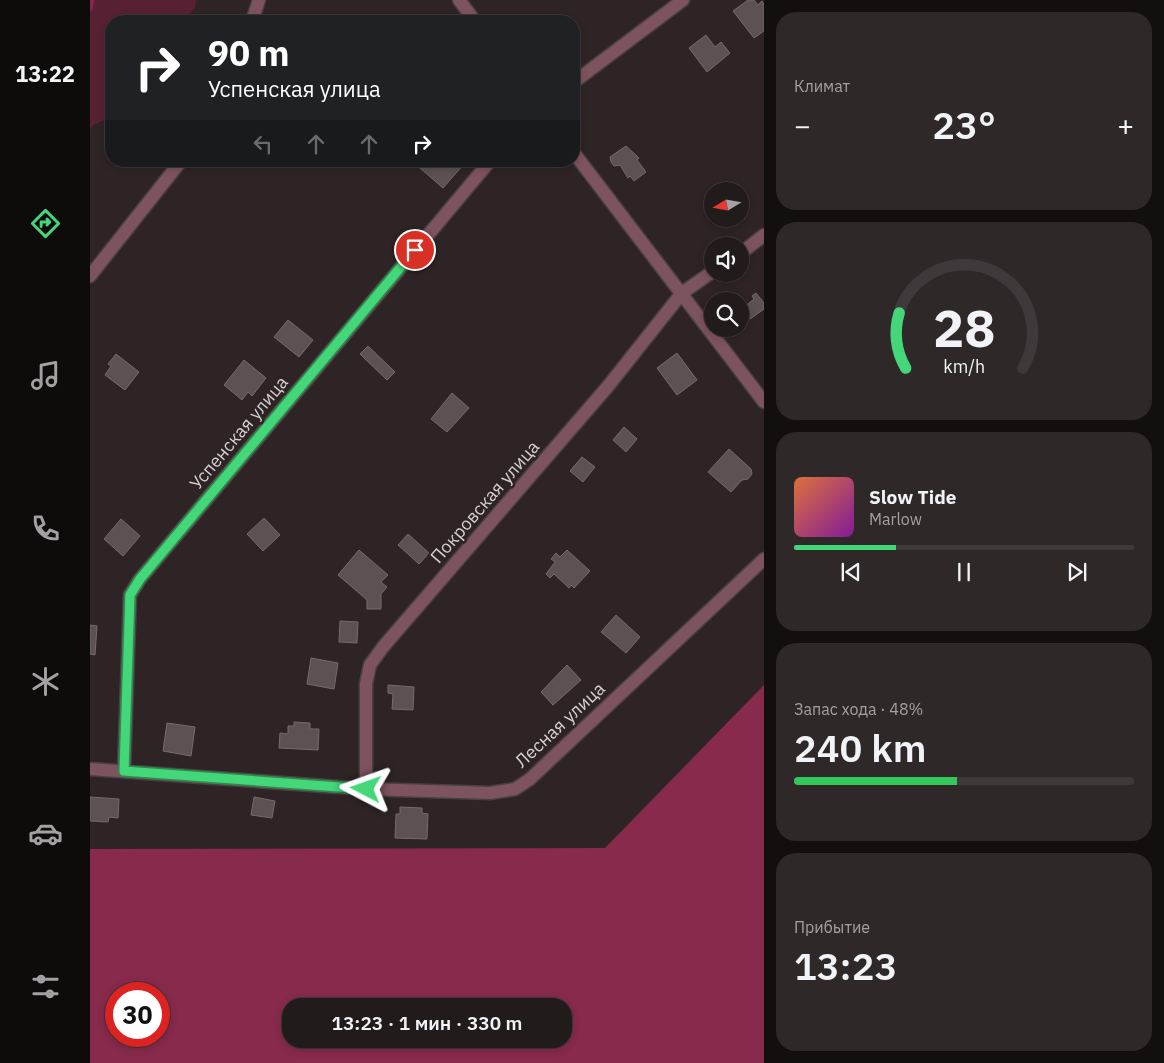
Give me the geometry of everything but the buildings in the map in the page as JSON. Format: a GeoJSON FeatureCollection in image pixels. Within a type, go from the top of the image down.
{"type":"FeatureCollection","features":[{"type":"Feature","properties":{"kind":"street"},"geometry":{"type":"LineString","coordinates":[[254,15],[259,0]]}},
{"type":"Feature","properties":{"kind":"street"},"geometry":{"type":"LineString","coordinates":[[459,0],[470,15]]}},
{"type":"Feature","properties":{"kind":"street"},"geometry":{"type":"LineString","coordinates":[[580,77],[682,0]]}},
{"type":"Feature","properties":{"kind":"street"},"geometry":{"type":"LineString","coordinates":[[580,161],[764,402]]}},
{"type":"Feature","properties":{"kind":"street"},"geometry":{"type":"LineString","coordinates":[[90,276],[176,167]]}},
{"type":"Feature","properties":{"kind":"street","name":"Успенская улица"},"geometry":{"type":"LineString","coordinates":[[124,771],[130,595],[485,167]]}},
{"type":"Feature","properties":{"kind":"street"},"geometry":{"type":"LineString","coordinates":[[749,247],[764,235]]}},
{"type":"Feature","properties":{"kind":"street","name":"Покровская улица"},"geometry":{"type":"LineString","coordinates":[[366,789],[366,684],[370,665],[390,639],[609,385],[682,293],[704,278]]}},
{"type":"Feature","properties":{"kind":"street","name":"Лесная улица"},"geometry":{"type":"LineString","coordinates":[[90,769],[366,789],[490,793],[514,789],[530,779],[764,559]]}},
{"type":"Feature","properties":{"kind":"shaded area"},"geometry":{"type":"Polygon","coordinates":[[[90,0],[196,0],[195,8],[189,15],[105,15],[105,120],[93,125],[90,130],[90,0]]]}},
{"type":"Feature","properties":{"kind":"shaded area"},"geometry":{"type":"Polygon","coordinates":[[[764,685],[764,1063],[90,1063],[90,849],[605,848],[764,685]]]}},
{"type":"Feature","properties":{"kind":"waterway"},"geometry":{"type":"LineString","coordinates":[[90,9],[92,0]]}},
{"type":"Feature","properties":{"kind":"route"},"geometry":{"type":"LineString","coordinates":[[366,789],[124,771],[130,595],[140,579],[415,250]]}}]}
